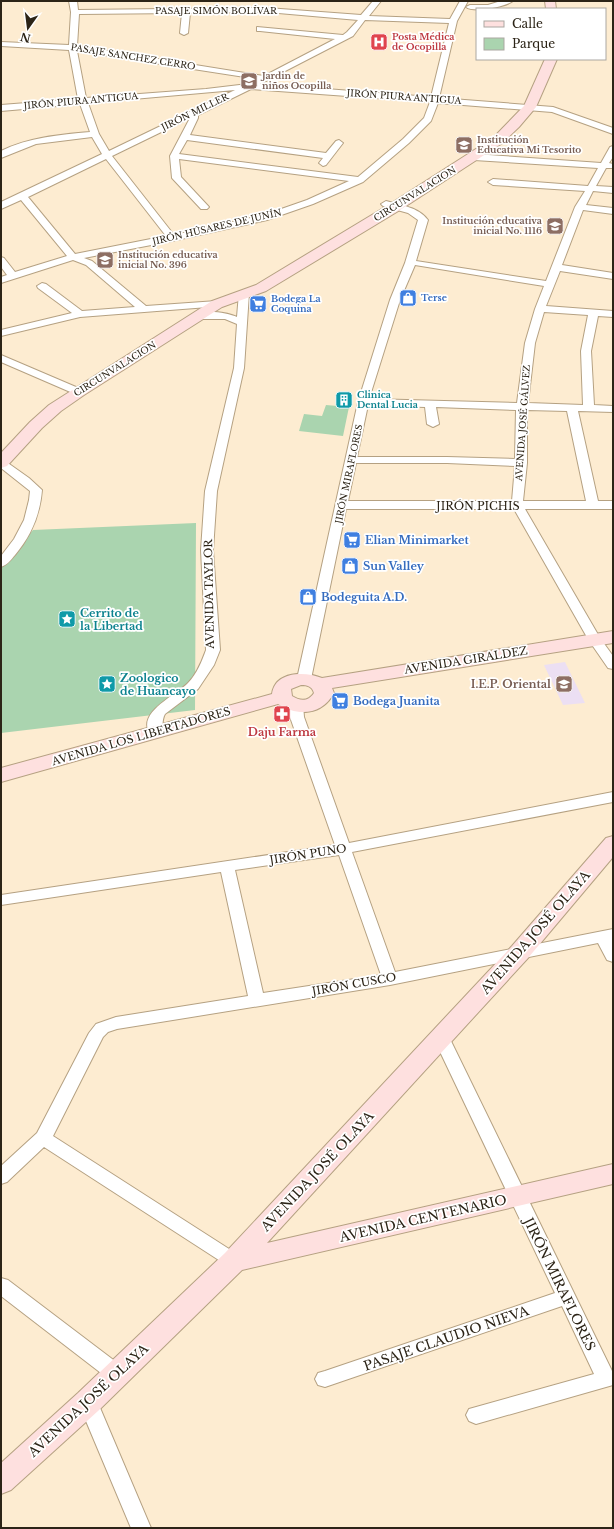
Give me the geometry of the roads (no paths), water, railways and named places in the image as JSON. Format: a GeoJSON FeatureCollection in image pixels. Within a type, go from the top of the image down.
{"type":"FeatureCollection","features":[{"type":"Feature","properties":{"kind":"street"},"geometry":{"type":"LineString","coordinates":[[73,1],[75,12],[73,49],[83,102],[95,134],[107,155],[172,238]]}},
{"type":"Feature","properties":{"kind":"street"},"geometry":{"type":"LineString","coordinates":[[145,1],[146,11]]}},
{"type":"Feature","properties":{"kind":"street"},"geometry":{"type":"LineString","coordinates":[[255,36],[266,18],[261,1]]}},
{"type":"Feature","properties":{"kind":"street","name":"JIRÓN MILLER"},"geometry":{"type":"LineString","coordinates":[[1,206],[250,86],[344,38],[350,34],[377,1]]}},
{"type":"Feature","properties":{"kind":"street"},"geometry":{"type":"LineString","coordinates":[[454,19],[462,14],[470,3],[496,5],[508,1]]}},
{"type":"Feature","properties":{"kind":"street"},"geometry":{"type":"LineString","coordinates":[[184,33],[186,10]]}},
{"type":"Feature","properties":{"kind":"street","name":"PASAJE SIMÓN BOLÍVAR"},"geometry":{"type":"LineString","coordinates":[[75,12],[186,10],[266,18],[313,11],[365,17],[454,19]]}},
{"type":"Feature","properties":{"kind":"street"},"geometry":{"type":"LineString","coordinates":[[266,18],[344,38]]}},
{"type":"Feature","properties":{"kind":"street","name":"JIRÓN HÚSARES DE JUNÍN"},"geometry":{"type":"LineString","coordinates":[[1,280],[73,257],[172,238],[267,217],[310,202],[360,180],[406,141],[428,119],[435,99],[454,19]]}},
{"type":"Feature","properties":{"kind":"street","name":"PASAJE SANCHEZ CERRO"},"geometry":{"type":"LineString","coordinates":[[1,44],[61,46],[264,78]]}},
{"type":"Feature","properties":{"kind":"street","name":"CIRCUNVALACION"},"geometry":{"type":"LineString","coordinates":[[1,463],[36,425],[55,408],[79,392],[217,304],[261,288],[467,156],[526,107],[540,60]]}},
{"type":"Feature","properties":{"kind":"street","name":"CIRCUNVALACION"},"geometry":{"type":"LineString","coordinates":[[391,206],[474,157],[497,141],[516,124],[550,60]]}},
{"type":"Feature","properties":{"kind":"street","name":"JIRÓN PIURA ANTIGUA"},"geometry":{"type":"LineString","coordinates":[[1,108],[83,102],[250,86],[435,99],[553,110],[613,131]]}},
{"type":"Feature","properties":{"kind":"street"},"geometry":{"type":"LineString","coordinates":[[193,113],[194,118],[174,156],[177,178],[204,207]]}},
{"type":"Feature","properties":{"kind":"street"},"geometry":{"type":"LineString","coordinates":[[1,155],[8,151],[48,139],[95,134]]}},
{"type":"Feature","properties":{"kind":"street"},"geometry":{"type":"LineString","coordinates":[[185,137],[329,156]]}},
{"type":"Feature","properties":{"kind":"street"},"geometry":{"type":"LineString","coordinates":[[313,174],[339,143]]}},
{"type":"Feature","properties":{"kind":"street","name":"AVENIDA JOSÉ GÁLVEZ"},"geometry":{"type":"LineString","coordinates":[[518,506],[517,498],[521,464],[522,406],[530,343],[549,284],[580,207],[590,188],[608,163],[613,149]]}},
{"type":"Feature","properties":{"kind":"street"},"geometry":{"type":"LineString","coordinates":[[174,156],[360,180]]}},
{"type":"Feature","properties":{"kind":"street"},"geometry":{"type":"LineString","coordinates":[[474,157],[608,163]]}},
{"type":"Feature","properties":{"kind":"street"},"geometry":{"type":"LineString","coordinates":[[493,182],[613,190]]}},
{"type":"Feature","properties":{"kind":"street"},"geometry":{"type":"LineString","coordinates":[[22,196],[73,257],[89,263],[143,309]]}},
{"type":"Feature","properties":{"kind":"street","name":"JIRÓN MIRAFLORES"},"geometry":{"type":"LineString","coordinates":[[316,686],[342,506],[363,402],[395,300],[410,263],[423,220],[419,215],[391,206]]}},
{"type":"Feature","properties":{"kind":"street"},"geometry":{"type":"LineString","coordinates":[[580,207],[613,211]]}},
{"type":"Feature","properties":{"kind":"street"},"geometry":{"type":"LineString","coordinates":[[1,260],[13,276]]}},
{"type":"Feature","properties":{"kind":"street"},"geometry":{"type":"LineString","coordinates":[[418,263],[549,284]]}},
{"type":"Feature","properties":{"kind":"street"},"geometry":{"type":"LineString","coordinates":[[556,267],[613,276]]}},
{"type":"Feature","properties":{"kind":"street"},"geometry":{"type":"LineString","coordinates":[[42,286],[80,314]]}},
{"type":"Feature","properties":{"kind":"street","name":"AVENIDA TAYLOR"},"geometry":{"type":"LineString","coordinates":[[155,731],[155,720],[159,712],[193,686],[207,665],[213,650],[207,550],[211,492],[239,368],[244,293]]}},
{"type":"Feature","properties":{"kind":"street"},"geometry":{"type":"LineString","coordinates":[[1,333],[80,314],[217,304]]}},
{"type":"Feature","properties":{"kind":"street"},"geometry":{"type":"LineString","coordinates":[[540,309],[613,314]]}},
{"type":"Feature","properties":{"kind":"street"},"geometry":{"type":"LineString","coordinates":[[589,409],[586,350],[594,312]]}},
{"type":"Feature","properties":{"kind":"street"},"geometry":{"type":"LineString","coordinates":[[200,316],[225,315],[242,323]]}},
{"type":"Feature","properties":{"kind":"street"},"geometry":{"type":"LineString","coordinates":[[1,358],[79,392]]}},
{"type":"Feature","properties":{"kind":"street"},"geometry":{"type":"LineString","coordinates":[[363,402],[613,409]]}},
{"type":"Feature","properties":{"kind":"street"},"geometry":{"type":"LineString","coordinates":[[430,404],[433,424]]}},
{"type":"Feature","properties":{"kind":"street"},"geometry":{"type":"LineString","coordinates":[[572,408],[593,505]]}},
{"type":"Feature","properties":{"kind":"street"},"geometry":{"type":"LineString","coordinates":[[351,460],[447,460],[521,464]]}},
{"type":"Feature","properties":{"kind":"street"},"geometry":{"type":"LineString","coordinates":[[1,463],[36,490],[36,502],[33,513],[14,551],[1,563]]}},
{"type":"Feature","properties":{"kind":"street","name":"JIRÓN PICHIS"},"geometry":{"type":"LineString","coordinates":[[342,506],[613,505]]}},
{"type":"Feature","properties":{"kind":"street"},"geometry":{"type":"LineString","coordinates":[[518,506],[544,549],[606,643],[613,665]]}},
{"type":"Feature","properties":{"kind":"street","name":"AVENIDA GIRALDEZ"},"geometry":{"type":"LineString","coordinates":[[316,686],[606,643]]}},
{"type":"Feature","properties":{"kind":"street"},"geometry":{"type":"LineString","coordinates":[[316,686],[294,680],[284,685],[281,691],[289,701],[297,717],[390,979]]}},
{"type":"Feature","properties":{"kind":"street","name":"AVENIDA LOS LIBERTADORES"},"geometry":{"type":"LineString","coordinates":[[1,775],[155,731],[289,701],[314,704],[322,699],[316,686]]}},
{"type":"Feature","properties":{"kind":"street","name":"JIRÓN PUNO"},"geometry":{"type":"LineString","coordinates":[[1,900],[227,867],[344,848],[613,797]]}},
{"type":"Feature","properties":{"kind":"street","name":"AVENIDA JOSÉ OLAYA"},"geometry":{"type":"LineString","coordinates":[[1,1481],[88,1402],[234,1261],[520,952],[613,842]]}},
{"type":"Feature","properties":{"kind":"street"},"geometry":{"type":"LineString","coordinates":[[227,867],[257,1000]]}},
{"type":"Feature","properties":{"kind":"street"},"geometry":{"type":"LineString","coordinates":[[608,935],[613,956]]}},
{"type":"Feature","properties":{"kind":"street","name":"JIRÓN CUSCO"},"geometry":{"type":"LineString","coordinates":[[43,1138],[97,1033],[102,1028],[116,1023],[390,979],[608,935]]}},
{"type":"Feature","properties":{"kind":"street","name":"JIRÓN MIRAFLORES"},"geometry":{"type":"LineString","coordinates":[[441,1037],[606,1379],[476,1415]]}},
{"type":"Feature","properties":{"kind":"street"},"geometry":{"type":"LineString","coordinates":[[1,1177],[43,1138],[234,1261]]}},
{"type":"Feature","properties":{"kind":"street","name":"AVENIDA CENTENARIO"},"geometry":{"type":"LineString","coordinates":[[234,1261],[613,1174]]}},
{"type":"Feature","properties":{"kind":"street"},"geometry":{"type":"LineString","coordinates":[[1,1286],[117,1374]]}},
{"type":"Feature","properties":{"kind":"street","name":"PASAJE CLAUDIO NIEVA"},"geometry":{"type":"LineString","coordinates":[[325,1379],[566,1297]]}},
{"type":"Feature","properties":{"kind":"street"},"geometry":{"type":"LineString","coordinates":[[88,1402],[141,1528]]}},
{"type":"Feature","properties":{"kind":"place","name":"Posta Médica de Ocopilla"},"geometry":{"type":"Point","coordinates":[379,42]}},
{"type":"Feature","properties":{"kind":"place","name":"Jardin de niños Ocopilla"},"geometry":{"type":"Point","coordinates":[249,81]}},
{"type":"Feature","properties":{"kind":"place","name":"Institución Educativa Mi Tesorito"},"geometry":{"type":"Point","coordinates":[464,145]}},
{"type":"Feature","properties":{"kind":"place","name":"Institución educativa inicial No. 1116"},"geometry":{"type":"Point","coordinates":[555,226]}},
{"type":"Feature","properties":{"kind":"place","name":"Institución educativa inicial No. 396"},"geometry":{"type":"Point","coordinates":[105,260]}},
{"type":"Feature","properties":{"kind":"place","name":"Terse"},"geometry":{"type":"Point","coordinates":[408,298]}},
{"type":"Feature","properties":{"kind":"place","name":"Bodega La Coquina"},"geometry":{"type":"Point","coordinates":[258,304]}},
{"type":"Feature","properties":{"kind":"place","name":"Clinica Dental Lucia"},"geometry":{"type":"Point","coordinates":[344,400]}},
{"type":"Feature","properties":{"kind":"place","name":"Elian Minimarket"},"geometry":{"type":"Point","coordinates":[352,540]}},
{"type":"Feature","properties":{"kind":"place","name":"Sun Valley"},"geometry":{"type":"Point","coordinates":[350,566]}},
{"type":"Feature","properties":{"kind":"place","name":"Bodeguita A.D."},"geometry":{"type":"Point","coordinates":[308,597]}},
{"type":"Feature","properties":{"kind":"place","name":"Cerrito de la Libertad"},"geometry":{"type":"Point","coordinates":[67,619]}},
{"type":"Feature","properties":{"kind":"place","name":"Zoologico de Huancayo"},"geometry":{"type":"Point","coordinates":[107,684]}},
{"type":"Feature","properties":{"kind":"place","name":"I.E.P. Oriental"},"geometry":{"type":"Point","coordinates":[564,684]}},
{"type":"Feature","properties":{"kind":"place","name":"Bodega Juanita"},"geometry":{"type":"Point","coordinates":[340,701]}},
{"type":"Feature","properties":{"kind":"place","name":"Daju Farma"},"geometry":{"type":"Point","coordinates":[282,714]}}]}
